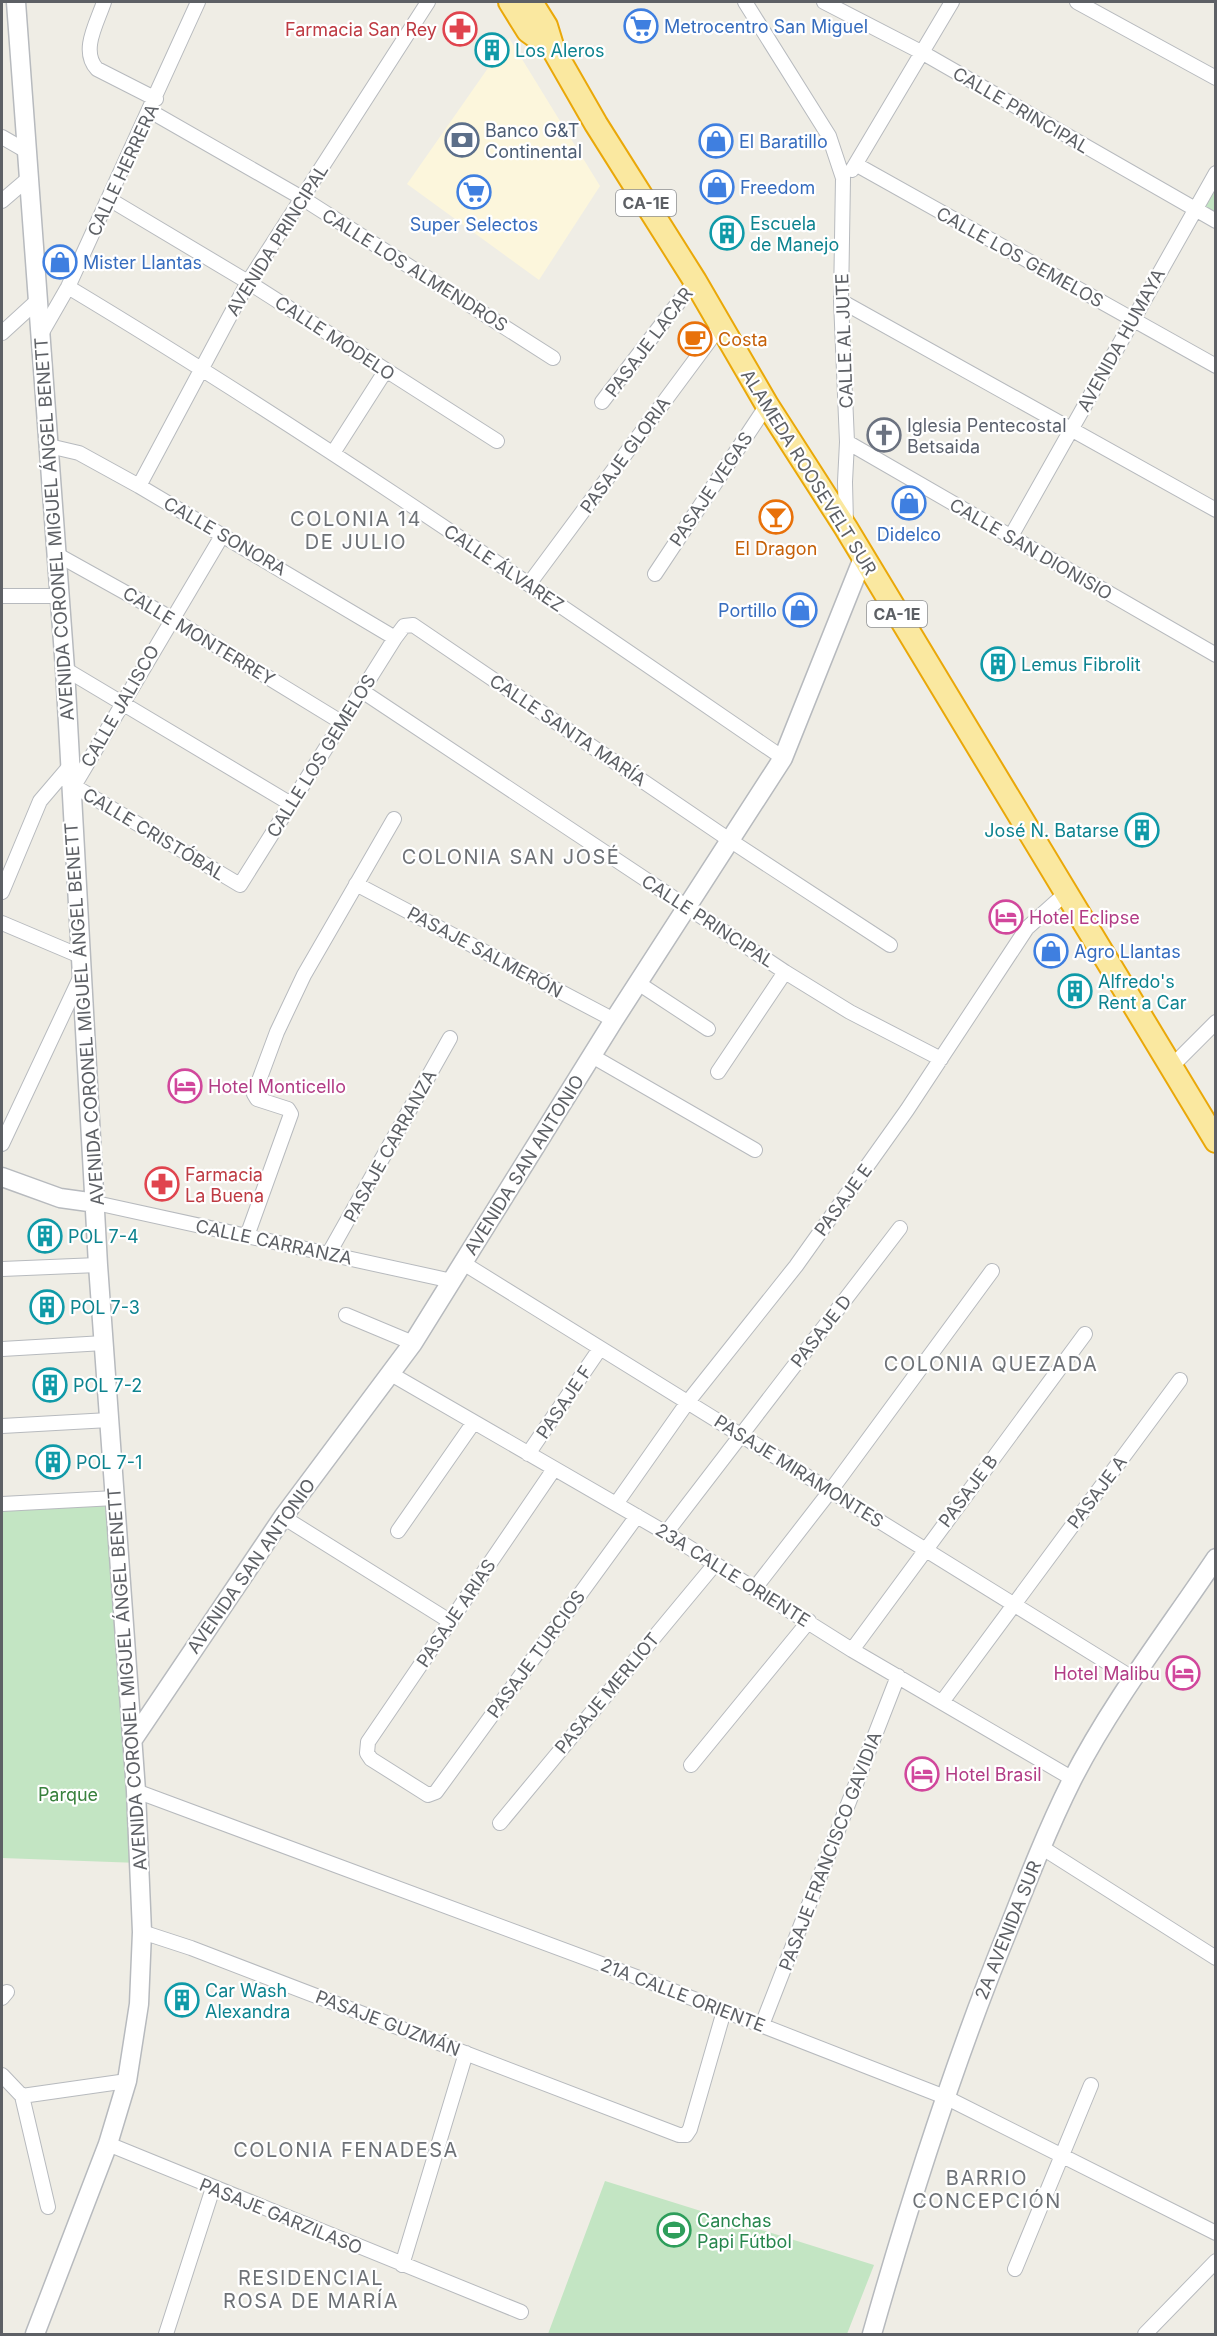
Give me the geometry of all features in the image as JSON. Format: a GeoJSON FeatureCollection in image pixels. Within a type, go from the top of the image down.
{"type":"FeatureCollection","features":[{"type":"Feature","properties":{"kind":"highway","name":"CA-1E"},"geometry":{"type":"LineString","coordinates":[[510,2],[528,32],[553,49]]}},
{"type":"Feature","properties":{"kind":"highway","name":"CA-1E"},"geometry":{"type":"LineString","coordinates":[[531,2],[546,26],[553,49]]}},
{"type":"Feature","properties":{"kind":"highway","name":"ALAMEDA ROOSEVELT SUR"},"geometry":{"type":"LineString","coordinates":[[553,49],[596,124],[695,281],[767,405],[846,528],[1215,1141]]}},
{"type":"Feature","properties":{"kind":"street","name":"AVENIDA CORONEL MIGUEL ÁNGEL BENETT"},"geometry":{"type":"LineString","coordinates":[[16,2],[65,669],[98,1266],[136,1791],[142,1932],[139,2004],[127,2081],[108,2144],[35,2334]]}},
{"type":"Feature","properties":{"kind":"street","name":"CALLE LOS ALMENDROS"},"geometry":{"type":"LineString","coordinates":[[104,2],[88,50],[89,61],[97,69],[553,358]]}},
{"type":"Feature","properties":{"kind":"street","name":"CALLE HERRERA"},"geometry":{"type":"LineString","coordinates":[[41,334],[68,287],[153,105],[198,2]]}},
{"type":"Feature","properties":{"kind":"street","name":"AVENIDA PRINCIPAL"},"geometry":{"type":"LineString","coordinates":[[139,486],[248,282],[428,2]]}},
{"type":"Feature","properties":{"kind":"street","name":"CALLE AL JUTE"},"geometry":{"type":"LineString","coordinates":[[745,2],[829,136],[843,178],[841,301],[847,442],[846,528]]}},
{"type":"Feature","properties":{"kind":"street","name":"CALLE PRINCIPAL"},"geometry":{"type":"LineString","coordinates":[[824,2],[923,53],[1215,221]]}},
{"type":"Feature","properties":{"kind":"street"},"geometry":{"type":"LineString","coordinates":[[843,178],[857,165],[952,2]]}},
{"type":"Feature","properties":{"kind":"street"},"geometry":{"type":"LineString","coordinates":[[1077,2],[1215,78]]}},
{"type":"Feature","properties":{"kind":"street"},"geometry":{"type":"LineString","coordinates":[[2,137],[28,152]]}},
{"type":"Feature","properties":{"kind":"street","name":"CALLE LOS GEMELOS"},"geometry":{"type":"LineString","coordinates":[[857,165],[1215,366]]}},
{"type":"Feature","properties":{"kind":"street","name":"AVENIDA HUMAYA"},"geometry":{"type":"LineString","coordinates":[[1010,538],[1215,173]]}},
{"type":"Feature","properties":{"kind":"street"},"geometry":{"type":"LineString","coordinates":[[2,201],[30,177]]}},
{"type":"Feature","properties":{"kind":"street","name":"CALLE MODELO"},"geometry":{"type":"LineString","coordinates":[[109,200],[248,282],[497,441]]}},
{"type":"Feature","properties":{"kind":"street","name":"PASAJE LACAR"},"geometry":{"type":"LineString","coordinates":[[602,402],[695,281]]}},
{"type":"Feature","properties":{"kind":"street","name":"CALLE ÁLVAREZ"},"geometry":{"type":"LineString","coordinates":[[68,287],[201,367],[333,453],[530,584],[783,758]]}},
{"type":"Feature","properties":{"kind":"street"},"geometry":{"type":"LineString","coordinates":[[2,333],[37,301]]}},
{"type":"Feature","properties":{"kind":"street"},"geometry":{"type":"LineString","coordinates":[[841,301],[1215,510]]}},
{"type":"Feature","properties":{"kind":"street","name":"PASAJE GLORIA"},"geometry":{"type":"LineString","coordinates":[[530,584],[721,325]]}},
{"type":"Feature","properties":{"kind":"street"},"geometry":{"type":"LineString","coordinates":[[333,453],[386,370]]}},
{"type":"Feature","properties":{"kind":"street","name":"PASAJE VEGAS"},"geometry":{"type":"LineString","coordinates":[[655,574],[767,405]]}},
{"type":"Feature","properties":{"kind":"street","name":"CALLE SAN DIONISIO"},"geometry":{"type":"LineString","coordinates":[[847,442],[1215,655]]}},
{"type":"Feature","properties":{"kind":"street","name":"CALLE SONORA"},"geometry":{"type":"LineString","coordinates":[[49,446],[79,453],[139,486],[395,638]]}},
{"type":"Feature","properties":{"kind":"street","name":"CALLE JALISCO"},"geometry":{"type":"LineString","coordinates":[[2,892],[40,801],[70,779],[122,703],[223,534]]}},
{"type":"Feature","properties":{"kind":"street","name":"CALLE MONTERREY"},"geometry":{"type":"LineString","coordinates":[[56,554],[171,618],[341,722]]}},
{"type":"Feature","properties":{"kind":"street","name":"AVENIDA SAN ANTONIO"},"geometry":{"type":"LineString","coordinates":[[132,1741],[283,1517],[413,1343],[614,1020],[783,758],[863,558]]}},
{"type":"Feature","properties":{"kind":"street"},"geometry":{"type":"LineString","coordinates":[[2,596],[59,596]]}},
{"type":"Feature","properties":{"kind":"street","name":"CALLE SANTA MARÍA"},"geometry":{"type":"LineString","coordinates":[[404,626],[413,625],[731,841],[890,945]]}},
{"type":"Feature","properties":{"kind":"street","name":"CALLE LOS GEMELOS"},"geometry":{"type":"LineString","coordinates":[[238,885],[242,884],[341,722],[404,626]]}},
{"type":"Feature","properties":{"kind":"street"},"geometry":{"type":"LineString","coordinates":[[65,669],[291,804]]}},
{"type":"Feature","properties":{"kind":"street","name":"CALLE PRINCIPAL"},"geometry":{"type":"LineString","coordinates":[[362,691],[785,972],[850,1012],[941,1059]]}},
{"type":"Feature","properties":{"kind":"street","name":"CALLE CRISTÓBAL"},"geometry":{"type":"LineString","coordinates":[[70,779],[238,885]]}},
{"type":"Feature","properties":{"kind":"street"},"geometry":{"type":"LineString","coordinates":[[248,1236],[291,1114],[288,1109],[257,1099],[254,1094],[291,1002],[394,819]]}},
{"type":"Feature","properties":{"kind":"street","name":"PASAJE SALMERÓN"},"geometry":{"type":"LineString","coordinates":[[356,884],[614,1020]]}},
{"type":"Feature","properties":{"kind":"street","name":"PASAJE E"},"geometry":{"type":"LineString","coordinates":[[616,1504],[687,1403],[796,1266],[941,1059],[1027,928],[1066,892]]}},
{"type":"Feature","properties":{"kind":"street"},"geometry":{"type":"LineString","coordinates":[[2,923],[80,956]]}},
{"type":"Feature","properties":{"kind":"street"},"geometry":{"type":"LineString","coordinates":[[718,1072],[785,972]]}},
{"type":"Feature","properties":{"kind":"street"},"geometry":{"type":"LineString","coordinates":[[2,1144],[81,976]]}},
{"type":"Feature","properties":{"kind":"street"},"geometry":{"type":"LineString","coordinates":[[638,983],[708,1029]]}},
{"type":"Feature","properties":{"kind":"street"},"geometry":{"type":"LineString","coordinates":[[1172,1067],[1215,1022]]}},
{"type":"Feature","properties":{"kind":"street","name":"PASAJE CARRANZA"},"geometry":{"type":"LineString","coordinates":[[329,1253],[450,1038]]}},
{"type":"Feature","properties":{"kind":"street"},"geometry":{"type":"LineString","coordinates":[[592,1056],[755,1150]]}},
{"type":"Feature","properties":{"kind":"street"},"geometry":{"type":"LineString","coordinates":[[2,1177],[60,1198],[96,1203]]}},
{"type":"Feature","properties":{"kind":"street","name":"CALLE CARRANZA"},"geometry":{"type":"LineString","coordinates":[[96,1203],[452,1281]]}},
{"type":"Feature","properties":{"kind":"street","name":"PASAJE D"},"geometry":{"type":"LineString","coordinates":[[666,1533],[900,1228]]}},
{"type":"Feature","properties":{"kind":"street","name":"PASAJE MIRAMONTES"},"geometry":{"type":"LineString","coordinates":[[463,1263],[599,1350],[741,1434],[1134,1679]]}},
{"type":"Feature","properties":{"kind":"street"},"geometry":{"type":"LineString","coordinates":[[2,1269],[98,1266]]}},
{"type":"Feature","properties":{"kind":"street"},"geometry":{"type":"LineString","coordinates":[[755,1588],[831,1490],[992,1271]]}},
{"type":"Feature","properties":{"kind":"street"},"geometry":{"type":"LineString","coordinates":[[346,1315],[413,1343]]}},
{"type":"Feature","properties":{"kind":"street","name":"PASAJE B"},"geometry":{"type":"LineString","coordinates":[[852,1650],[1084,1334]]}},
{"type":"Feature","properties":{"kind":"street"},"geometry":{"type":"LineString","coordinates":[[2,1349],[104,1343]]}},
{"type":"Feature","properties":{"kind":"street","name":"PASAJE F"},"geometry":{"type":"LineString","coordinates":[[528,1454],[599,1350]]}},
{"type":"Feature","properties":{"kind":"street","name":"23A CALLE ORIENTE"},"geometry":{"type":"LineString","coordinates":[[391,1374],[666,1533],[852,1650],[1073,1779]]}},
{"type":"Feature","properties":{"kind":"street","name":"PASAJE A"},"geometry":{"type":"LineString","coordinates":[[942,1702],[1180,1380]]}},
{"type":"Feature","properties":{"kind":"street"},"geometry":{"type":"LineString","coordinates":[[2,1426],[109,1420]]}},
{"type":"Feature","properties":{"kind":"street"},"geometry":{"type":"LineString","coordinates":[[398,1531],[474,1422]]}},
{"type":"Feature","properties":{"kind":"street","name":"PASAJE ARIAS"},"geometry":{"type":"LineString","coordinates":[[371,1759],[367,1753],[368,1742],[554,1469]]}},
{"type":"Feature","properties":{"kind":"street"},"geometry":{"type":"LineString","coordinates":[[2,1504],[115,1498]]}},
{"type":"Feature","properties":{"kind":"street","name":"PASAJE TURCIOS"},"geometry":{"type":"LineString","coordinates":[[371,1759],[428,1795],[436,1792],[637,1516]]}},
{"type":"Feature","properties":{"kind":"street"},"geometry":{"type":"LineString","coordinates":[[283,1517],[451,1622]]}},
{"type":"Feature","properties":{"kind":"street","name":"2A AVENIDA SUR"},"geometry":{"type":"LineString","coordinates":[[872,2334],[906,2213],[969,2025],[1041,1847],[1073,1779],[1100,1730],[1215,1558]]}},
{"type":"Feature","properties":{"kind":"street","name":"PASAJE MERLIOT"},"geometry":{"type":"LineString","coordinates":[[500,1823],[715,1564]]}},
{"type":"Feature","properties":{"kind":"street"},"geometry":{"type":"LineString","coordinates":[[691,1765],[808,1621]]}},
{"type":"Feature","properties":{"kind":"street","name":"PASAJE FRANCISCO GAVIDIA"},"geometry":{"type":"LineString","coordinates":[[762,2025],[898,1676]]}},
{"type":"Feature","properties":{"kind":"street","name":"21A CALLE ORIENTE"},"geometry":{"type":"LineString","coordinates":[[136,1791],[762,2025],[945,2097],[1215,2233]]}},
{"type":"Feature","properties":{"kind":"street"},"geometry":{"type":"LineString","coordinates":[[1041,1847],[1215,1958]]}},
{"type":"Feature","properties":{"kind":"street","name":"PASAJE GUZMÁN"},"geometry":{"type":"LineString","coordinates":[[142,1932],[191,1948],[680,2135],[686,2135],[690,2129],[724,2011]]}},
{"type":"Feature","properties":{"kind":"street"},"geometry":{"type":"LineString","coordinates":[[402,2265],[466,2053]]}},
{"type":"Feature","properties":{"kind":"street"},"geometry":{"type":"LineString","coordinates":[[2,2075],[22,2096],[48,2207]]}},
{"type":"Feature","properties":{"kind":"street"},"geometry":{"type":"LineString","coordinates":[[22,2096],[127,2081]]}},
{"type":"Feature","properties":{"kind":"street"},"geometry":{"type":"LineString","coordinates":[[1015,2268],[1091,2085]]}},
{"type":"Feature","properties":{"kind":"street","name":"PASAJE GARZILASO"},"geometry":{"type":"LineString","coordinates":[[108,2144],[521,2312]]}},
{"type":"Feature","properties":{"kind":"street"},"geometry":{"type":"LineString","coordinates":[[166,2334],[213,2188]]}},
{"type":"Feature","properties":{"kind":"street"},"geometry":{"type":"LineString","coordinates":[[1145,2334],[1215,2261]]}},
{"type":"Feature","properties":{"kind":"shaded area"},"geometry":{"type":"Polygon","coordinates":[[[509,38],[600,186],[539,280],[407,184],[509,38]]]}},
{"type":"Feature","properties":{"kind":"green space"},"geometry":{"type":"Polygon","coordinates":[[[1215,176],[1215,221],[1195,209],[1215,176]]]}},
{"type":"Feature","properties":{"kind":"green space","name":"Parque"},"geometry":{"type":"Polygon","coordinates":[[[115,1498],[139,1863],[2,1858],[2,1504],[115,1498]]]}},
{"type":"Feature","properties":{"kind":"green space","name":"Canchas Papi Fútbol"},"geometry":{"type":"Polygon","coordinates":[[[605,2181],[874,2265],[847,2334],[548,2334],[605,2181]]]}},
{"type":"Feature","properties":{"kind":"place","name":"Metrocentro San Miguel"},"geometry":{"type":"Point","coordinates":[641,26]}},
{"type":"Feature","properties":{"kind":"place","name":"Farmacia San Rey"},"geometry":{"type":"Point","coordinates":[460,29]}},
{"type":"Feature","properties":{"kind":"place","name":"Los Aleros"},"geometry":{"type":"Point","coordinates":[492,50]}},
{"type":"Feature","properties":{"kind":"place","name":"Banco G&T Continental"},"geometry":{"type":"Point","coordinates":[462,140]}},
{"type":"Feature","properties":{"kind":"place","name":"El Baratillo"},"geometry":{"type":"Point","coordinates":[716,141]}},
{"type":"Feature","properties":{"kind":"place","name":"Freedom"},"geometry":{"type":"Point","coordinates":[717,187]}},
{"type":"Feature","properties":{"kind":"place","name":"Super Selectos"},"geometry":{"type":"Point","coordinates":[474,192]}},
{"type":"Feature","properties":{"kind":"place","name":"Escuela de Manejo"},"geometry":{"type":"Point","coordinates":[727,233]}},
{"type":"Feature","properties":{"kind":"place","name":"Mister Llantas"},"geometry":{"type":"Point","coordinates":[60,262]}},
{"type":"Feature","properties":{"kind":"place","name":"Costa"},"geometry":{"type":"Point","coordinates":[695,339]}},
{"type":"Feature","properties":{"kind":"place","name":"Iglesia Pentecostal Betsaida"},"geometry":{"type":"Point","coordinates":[884,435]}},
{"type":"Feature","properties":{"kind":"place","name":"Didelco"},"geometry":{"type":"Point","coordinates":[909,503]}},
{"type":"Feature","properties":{"kind":"place","name":"El Dragon"},"geometry":{"type":"Point","coordinates":[776,517]}},
{"type":"Feature","properties":{"kind":"place","name":"Portillo"},"geometry":{"type":"Point","coordinates":[800,610]}},
{"type":"Feature","properties":{"kind":"place","name":"Lemus Fibrolit"},"geometry":{"type":"Point","coordinates":[998,664]}},
{"type":"Feature","properties":{"kind":"place","name":"José N. Batarse"},"geometry":{"type":"Point","coordinates":[1142,830]}},
{"type":"Feature","properties":{"kind":"place","name":"Hotel Eclipse"},"geometry":{"type":"Point","coordinates":[1006,917]}},
{"type":"Feature","properties":{"kind":"place","name":"Agro Llantas"},"geometry":{"type":"Point","coordinates":[1051,951]}},
{"type":"Feature","properties":{"kind":"place","name":"Alfredo's Rent a Car"},"geometry":{"type":"Point","coordinates":[1075,991]}},
{"type":"Feature","properties":{"kind":"place","name":"Hotel Monticello"},"geometry":{"type":"Point","coordinates":[185,1086]}},
{"type":"Feature","properties":{"kind":"place","name":"Farmacia La Buena"},"geometry":{"type":"Point","coordinates":[162,1184]}},
{"type":"Feature","properties":{"kind":"place","name":"POL 7-4"},"geometry":{"type":"Point","coordinates":[45,1236]}},
{"type":"Feature","properties":{"kind":"place","name":"POL 7-3"},"geometry":{"type":"Point","coordinates":[47,1307]}},
{"type":"Feature","properties":{"kind":"place","name":"POL 7-2"},"geometry":{"type":"Point","coordinates":[50,1385]}},
{"type":"Feature","properties":{"kind":"place","name":"POL 7-1"},"geometry":{"type":"Point","coordinates":[53,1462]}},
{"type":"Feature","properties":{"kind":"place","name":"Hotel Malibu"},"geometry":{"type":"Point","coordinates":[1183,1673]}},
{"type":"Feature","properties":{"kind":"place","name":"Hotel Brasil"},"geometry":{"type":"Point","coordinates":[922,1774]}},
{"type":"Feature","properties":{"kind":"place","name":"Car Wash Alexandra"},"geometry":{"type":"Point","coordinates":[182,2000]}},
{"type":"Feature","properties":{"kind":"place","name":"Canchas Papi Fútbol"},"geometry":{"type":"Point","coordinates":[674,2230]}},
{"type":"Feature","properties":{"kind":"district","name":"COLONIA 14 DE JULIO"},"geometry":{"type":"Point","coordinates":[356,530]}},
{"type":"Feature","properties":{"kind":"district","name":"COLONIA SAN JOSÉ"},"geometry":{"type":"Point","coordinates":[511,857]}},
{"type":"Feature","properties":{"kind":"district","name":"COLONIA QUEZADA"},"geometry":{"type":"Point","coordinates":[991,1364]}},
{"type":"Feature","properties":{"kind":"district","name":"COLONIA FENADESA"},"geometry":{"type":"Point","coordinates":[346,2150]}},
{"type":"Feature","properties":{"kind":"district","name":"BARRIO CONCEPCIÓN"},"geometry":{"type":"Point","coordinates":[987,2190]}},
{"type":"Feature","properties":{"kind":"district","name":"RESIDENCIAL ROSA DE MARÍA"},"geometry":{"type":"Point","coordinates":[311,2290]}}]}
